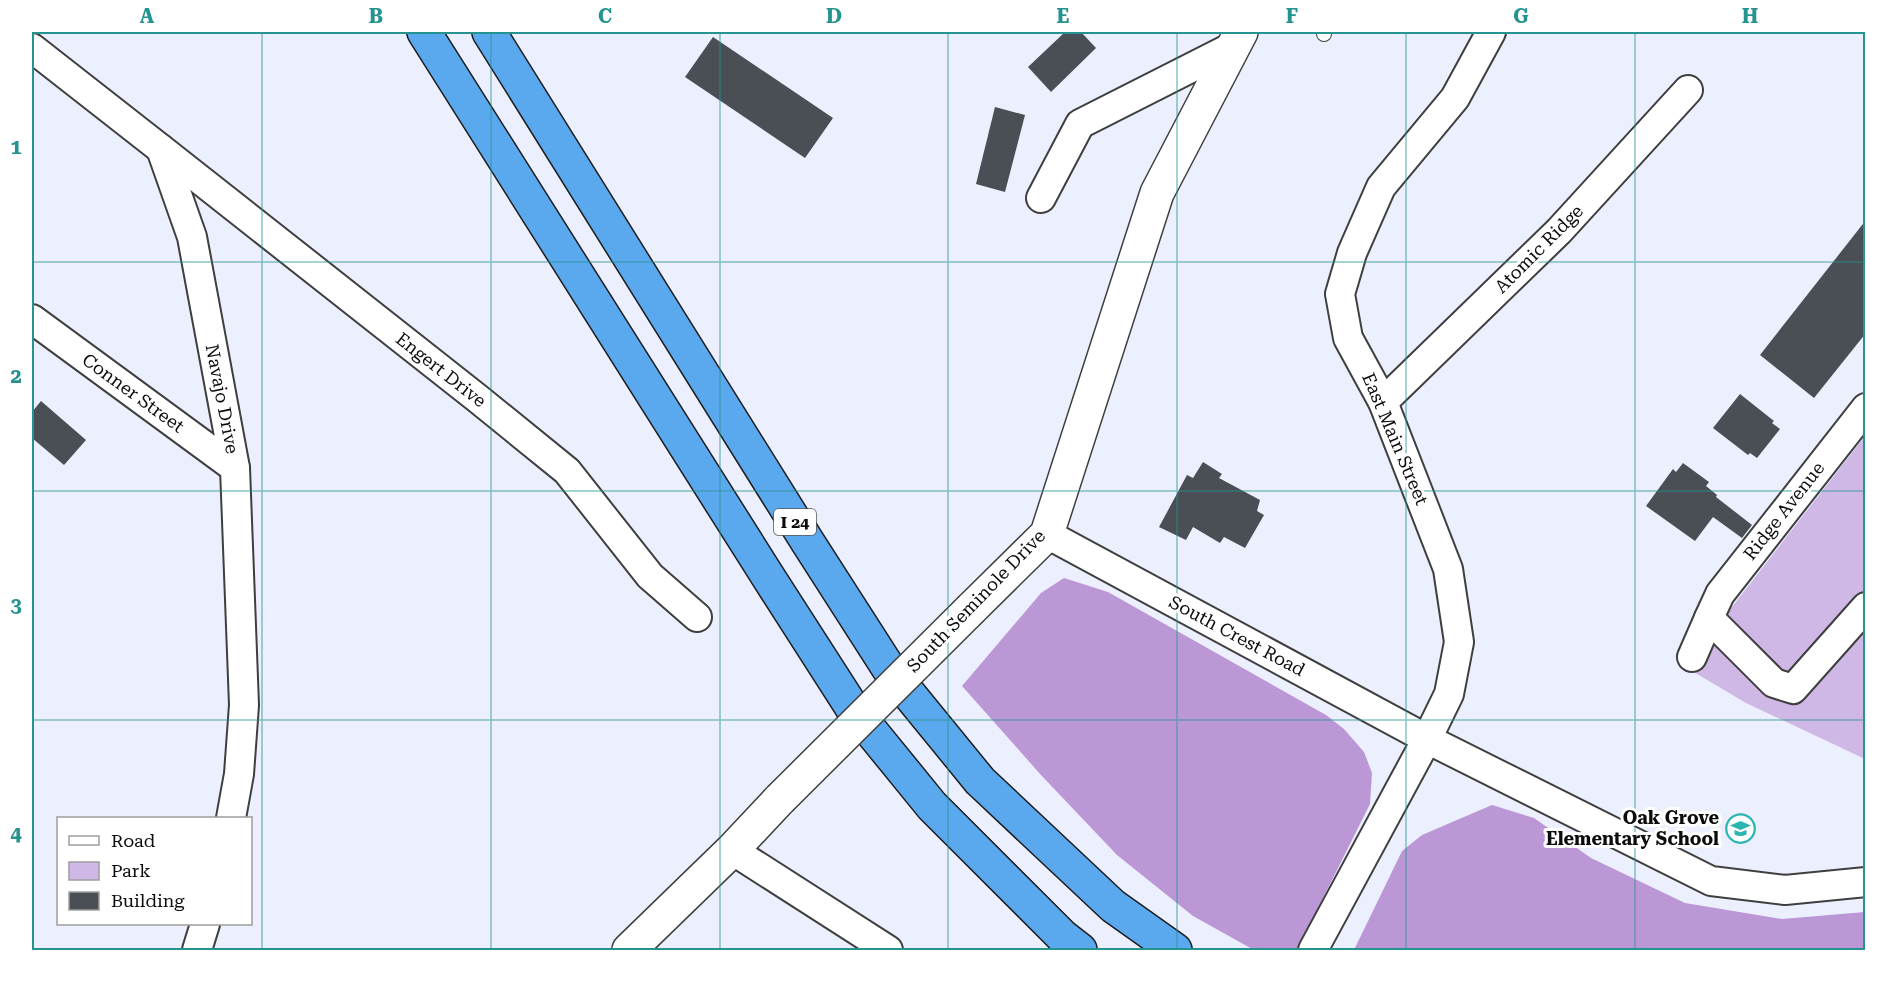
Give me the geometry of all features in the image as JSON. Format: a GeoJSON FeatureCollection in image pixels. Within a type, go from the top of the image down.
{"type":"FeatureCollection","features":[{"type":"Feature","properties":{"kind":"highway"},"geometry":{"type":"LineString","coordinates":[[424,32],[853,709],[932,806],[1062,936],[1080,951]]}},
{"type":"Feature","properties":{"kind":"highway","name":"I 24"},"geometry":{"type":"LineString","coordinates":[[489,32],[891,672],[980,781],[1113,906],[1175,951]]}},
{"type":"Feature","properties":{"kind":"street","name":"East Main Street"},"geometry":{"type":"LineString","coordinates":[[1427,739],[1449,694],[1459,642],[1448,569],[1383,402],[1348,338],[1340,294],[1349,263],[1381,187],[1455,98],[1491,32]]}},
{"type":"Feature","properties":{"kind":"street"},"geometry":{"type":"LineString","coordinates":[[1041,198],[1080,124],[1236,39]]}},
{"type":"Feature","properties":{"kind":"street","name":"South Seminole Drive"},"geometry":{"type":"LineString","coordinates":[[629,951],[1047,534],[1157,193],[1236,39]]}},
{"type":"Feature","properties":{"kind":"street"},"geometry":{"type":"LineString","coordinates":[[32,48],[161,149]]}},
{"type":"Feature","properties":{"kind":"street","name":"Atomic Ridge"},"geometry":{"type":"LineString","coordinates":[[1383,402],[1558,231],[1688,90]]}},
{"type":"Feature","properties":{"kind":"street","name":"Navajo Drive"},"geometry":{"type":"LineString","coordinates":[[161,149],[192,237],[235,468],[244,705],[239,774],[231,817]]}},
{"type":"Feature","properties":{"kind":"street","name":"Engert Drive"},"geometry":{"type":"LineString","coordinates":[[161,149],[567,471],[650,576],[697,617]]}},
{"type":"Feature","properties":{"kind":"street","name":"Conner Street"},"geometry":{"type":"LineString","coordinates":[[32,319],[235,468]]}},
{"type":"Feature","properties":{"kind":"street","name":"Ridge Avenue"},"geometry":{"type":"LineString","coordinates":[[1692,657],[1720,594],[1866,408]]}},
{"type":"Feature","properties":{"kind":"street","name":"South Crest Road"},"geometry":{"type":"LineString","coordinates":[[1047,534],[1427,739],[1711,881],[1785,890],[1866,882]]}},
{"type":"Feature","properties":{"kind":"street"},"geometry":{"type":"LineString","coordinates":[[1708,618],[1774,683],[1793,689],[1866,607]]}},
{"type":"Feature","properties":{"kind":"street"},"geometry":{"type":"LineString","coordinates":[[1313,951],[1427,739]]}},
{"type":"Feature","properties":{"kind":"street"},"geometry":{"type":"LineString","coordinates":[[732,850],[888,951]]}},
{"type":"Feature","properties":{"kind":"street"},"geometry":{"type":"LineString","coordinates":[[197,951],[205,925]]}},
{"type":"Feature","properties":{"kind":"green space"},"geometry":{"type":"Polygon","coordinates":[[[1865,436],[1865,759],[1746,703],[1692,671],[1714,630],[1865,436]]]}},
{"type":"Feature","properties":{"kind":"shaded area"},"geometry":{"type":"Polygon","coordinates":[[[1064,578],[1108,592],[1326,715],[1344,729],[1364,752],[1372,773],[1370,804],[1297,950],[1254,950],[1193,916],[1117,855],[1041,775],[962,686],[1041,593],[1064,578]]]}},
{"type":"Feature","properties":{"kind":"shaded area"},"geometry":{"type":"Polygon","coordinates":[[[1492,805],[1534,818],[1591,858],[1685,903],[1782,919],[1865,912],[1865,950],[1354,950],[1402,851],[1422,835],[1492,805]]]}},
{"type":"Feature","properties":{"kind":"building"},"geometry":{"type":"Polygon","coordinates":[[[1065,32],[1081,32],[1096,48],[1051,92],[1028,67],[1065,32]]]}},
{"type":"Feature","properties":{"kind":"building"},"geometry":{"type":"Polygon","coordinates":[[[713,37],[833,118],[805,158],[685,77],[713,37]]]}},
{"type":"Feature","properties":{"kind":"building"},"geometry":{"type":"Polygon","coordinates":[[[995,107],[1025,115],[1005,192],[976,184],[995,107]]]}},
{"type":"Feature","properties":{"kind":"building"},"geometry":{"type":"Polygon","coordinates":[[[1866,220],[1866,333],[1814,398],[1760,355],[1866,220]]]}},
{"type":"Feature","properties":{"kind":"building"},"geometry":{"type":"Polygon","coordinates":[[[1740,394],[1774,421],[1772,423],[1780,429],[1757,458],[1750,453],[1748,455],[1713,428],[1740,394]]]}},
{"type":"Feature","properties":{"kind":"building"},"geometry":{"type":"Polygon","coordinates":[[[41,401],[86,440],[64,465],[32,438],[32,412],[41,401]]]}},
{"type":"Feature","properties":{"kind":"building"},"geometry":{"type":"Polygon","coordinates":[[[1203,462],[1222,474],[1219,478],[1260,500],[1257,511],[1264,515],[1245,548],[1224,537],[1220,543],[1193,527],[1186,540],[1159,527],[1187,475],[1193,478],[1203,462]]]}},
{"type":"Feature","properties":{"kind":"building"},"geometry":{"type":"Polygon","coordinates":[[[1683,463],[1709,482],[1706,486],[1717,495],[1716,497],[1752,525],[1742,538],[1713,517],[1695,541],[1646,506],[1673,469],[1676,472],[1683,463]]]}},
{"type":"Feature","properties":{"kind":"place","name":"Oak Grove Elementary School"},"geometry":{"type":"Point","coordinates":[1740,828]}}]}
